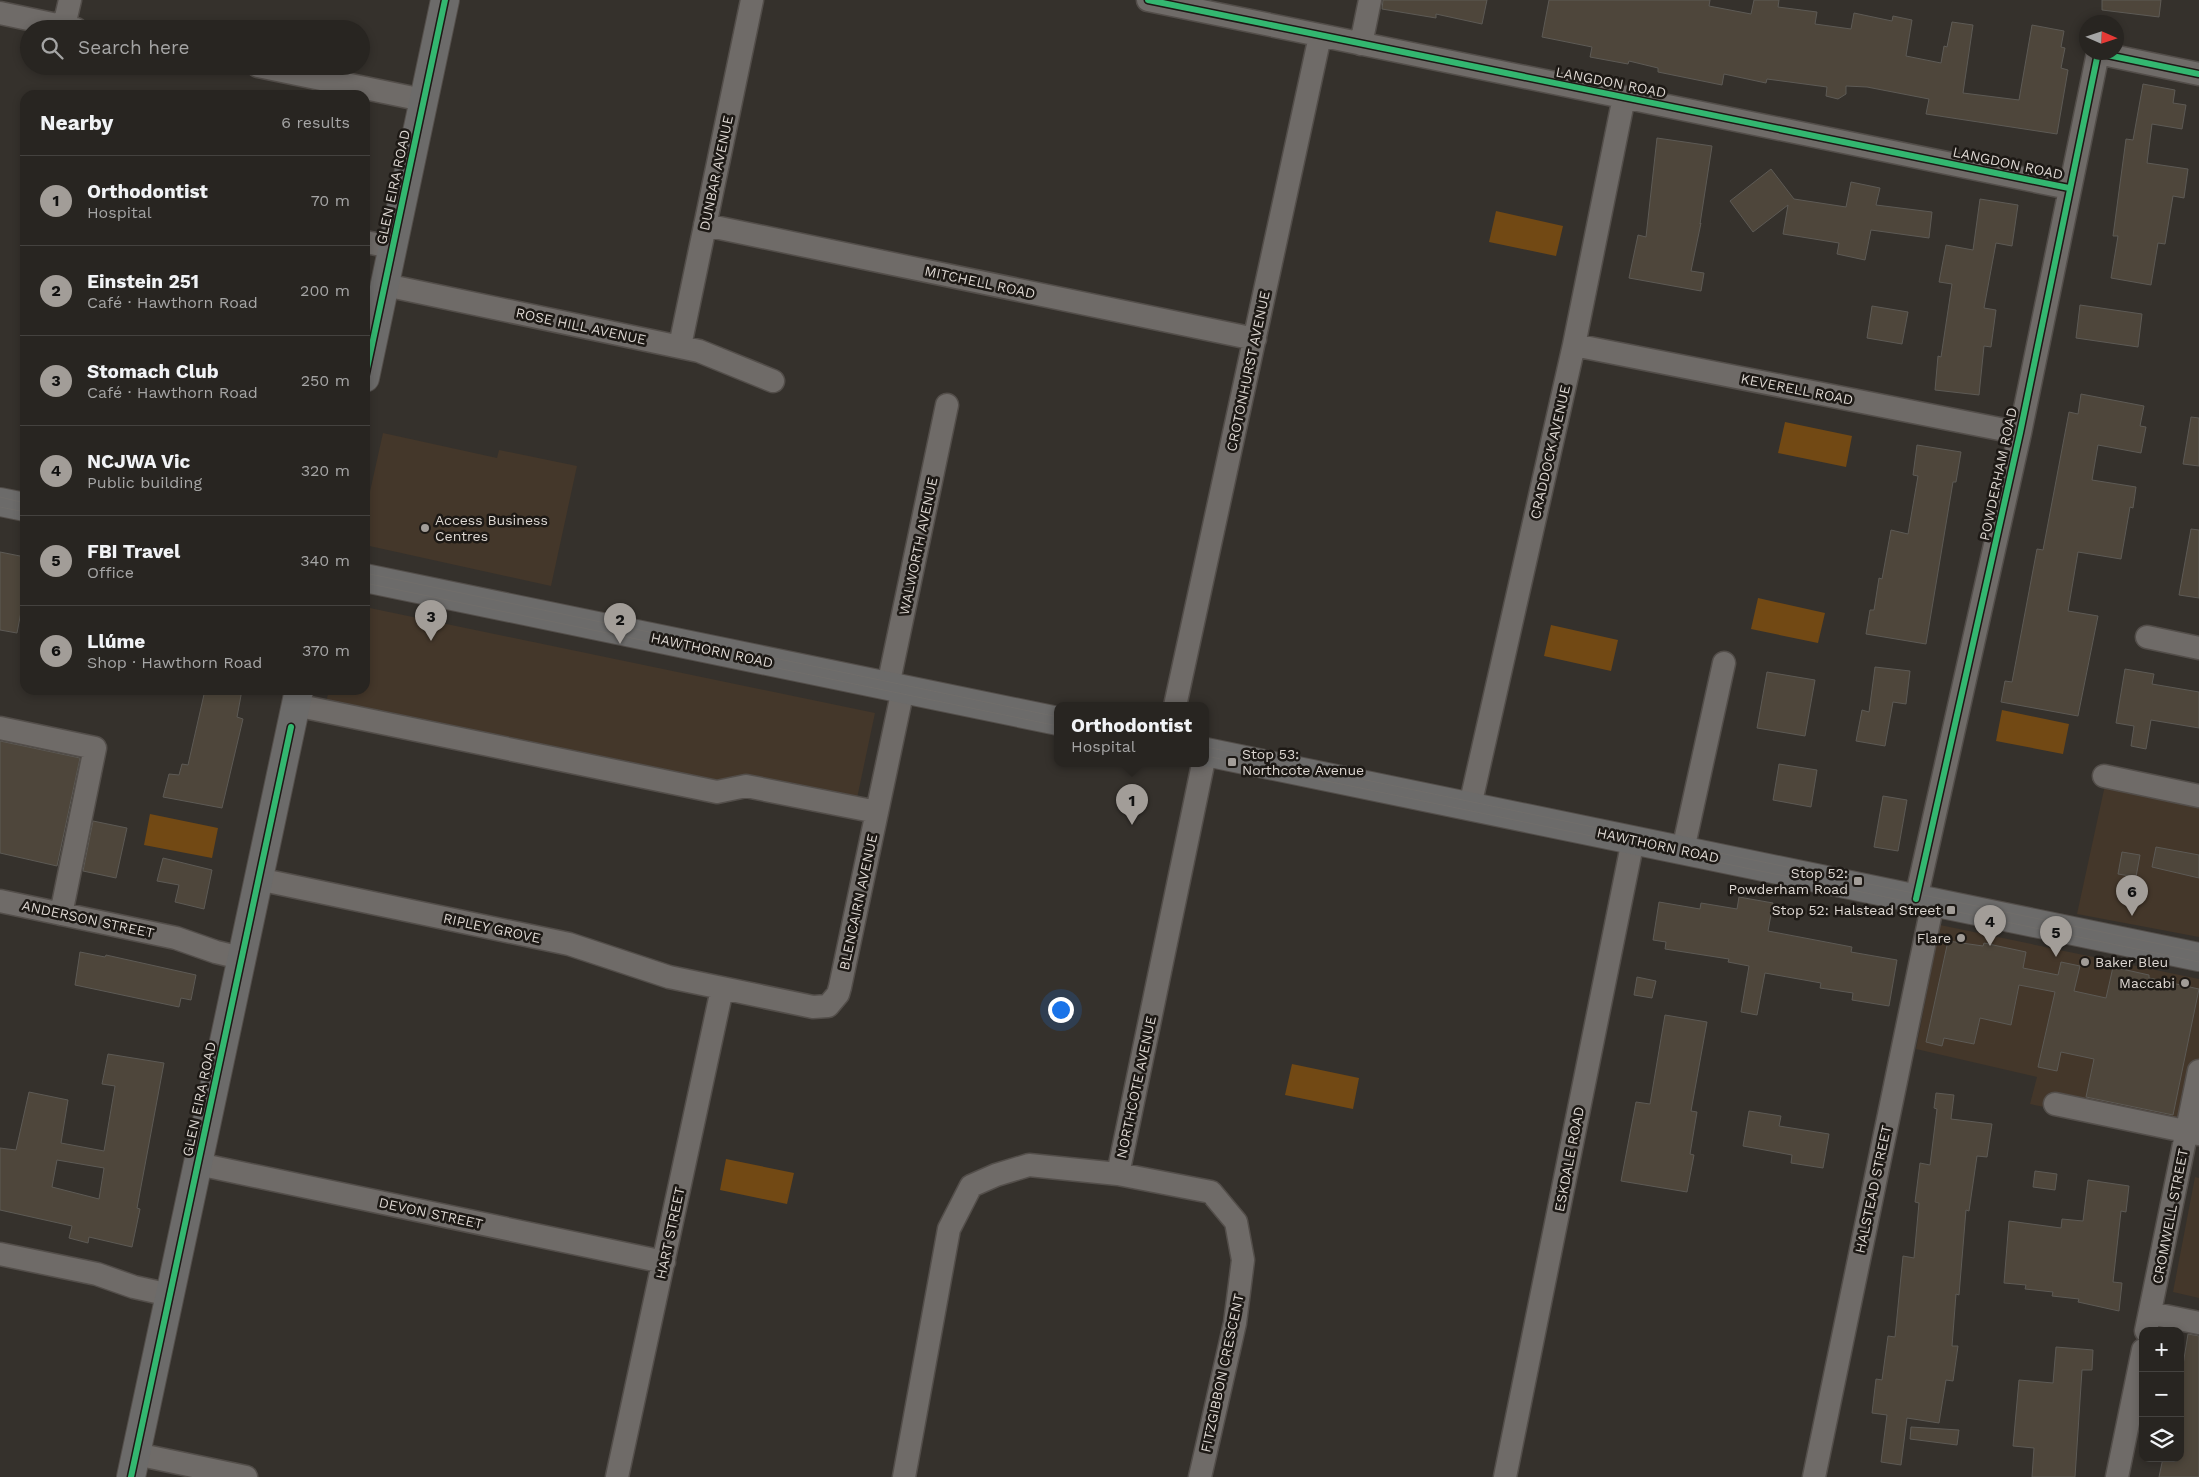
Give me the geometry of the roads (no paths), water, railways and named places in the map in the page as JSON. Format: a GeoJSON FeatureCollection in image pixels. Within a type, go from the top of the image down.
{"type":"FeatureCollection","features":[{"type":"Feature","properties":{"kind":"main road","name":"GLEN EIRA ROAD"},"geometry":{"type":"LineString","coordinates":[[370,355],[445,0]]}},
{"type":"Feature","properties":{"kind":"main road"},"geometry":{"type":"LineString","coordinates":[[0,502],[20,506]]}},
{"type":"Feature","properties":{"kind":"main road","name":"HAWTHORN ROAD"},"geometry":{"type":"LineString","coordinates":[[370,579],[1054,720]]}},
{"type":"Feature","properties":{"kind":"main road","name":"GLEN EIRA ROAD"},"geometry":{"type":"LineString","coordinates":[[133,1466],[297,698]]}},
{"type":"Feature","properties":{"kind":"main road","name":"HAWTHORN ROAD"},"geometry":{"type":"LineString","coordinates":[[1209,753],[2199,957]]}},
{"type":"Feature","properties":{"kind":"street"},"geometry":{"type":"LineString","coordinates":[[70,0],[70,20]]}},
{"type":"Feature","properties":{"kind":"street","name":"DUNBAR AVENUE"},"geometry":{"type":"LineString","coordinates":[[680,346],[752,0]]}},
{"type":"Feature","properties":{"kind":"street","name":"LANGDON ROAD"},"geometry":{"type":"LineString","coordinates":[[1148,0],[2069,188]]}},
{"type":"Feature","properties":{"kind":"street"},"geometry":{"type":"LineString","coordinates":[[1361,44],[1370,0]]}},
{"type":"Feature","properties":{"kind":"street"},"geometry":{"type":"LineString","coordinates":[[0,13],[33,20]]}},
{"type":"Feature","properties":{"kind":"street","name":"CROTONHURST AVENUE"},"geometry":{"type":"LineString","coordinates":[[1176,702],[1320,36]]}},
{"type":"Feature","properties":{"kind":"street"},"geometry":{"type":"LineString","coordinates":[[2124,58],[2199,74]]}},
{"type":"Feature","properties":{"kind":"street","name":"POWDERHAM ROAD"},"geometry":{"type":"LineString","coordinates":[[1924,900],[2096,60]]}},
{"type":"Feature","properties":{"kind":"street"},"geometry":{"type":"LineString","coordinates":[[302,75],[423,100]]}},
{"type":"Feature","properties":{"kind":"street","name":"CRADDOCK AVENUE"},"geometry":{"type":"LineString","coordinates":[[1470,806],[1574,345],[1624,97]]}},
{"type":"Feature","properties":{"kind":"street","name":"MITCHELL ROAD"},"geometry":{"type":"LineString","coordinates":[[705,225],[1255,339]]}},
{"type":"Feature","properties":{"kind":"street"},"geometry":{"type":"LineString","coordinates":[[370,243],[393,247]]}},
{"type":"Feature","properties":{"kind":"street","name":"ROSE HILL AVENUE"},"geometry":{"type":"LineString","coordinates":[[385,285],[680,346],[715,356],[773,381]]}},
{"type":"Feature","properties":{"kind":"street","name":"KEVERELL ROAD"},"geometry":{"type":"LineString","coordinates":[[1574,345],[2020,433]]}},
{"type":"Feature","properties":{"kind":"street","name":"WALWORTH AVENUE"},"geometry":{"type":"LineString","coordinates":[[896,687],[947,405]]}},
{"type":"Feature","properties":{"kind":"street"},"geometry":{"type":"LineString","coordinates":[[2147,637],[2199,648]]}},
{"type":"Feature","properties":{"kind":"street"},"geometry":{"type":"LineString","coordinates":[[1683,850],[1724,663]]}},
{"type":"Feature","properties":{"kind":"street","name":"BLENCAIRN AVENUE"},"geometry":{"type":"LineString","coordinates":[[722,989],[813,1008],[828,1006],[834,1001],[840,987],[877,812],[896,687]]}},
{"type":"Feature","properties":{"kind":"street"},"geometry":{"type":"LineString","coordinates":[[297,698],[717,792],[746,786],[877,812]]}},
{"type":"Feature","properties":{"kind":"street"},"geometry":{"type":"LineString","coordinates":[[0,728],[95,748],[62,914]]}},
{"type":"Feature","properties":{"kind":"street","name":"NORTHCOTE AVENUE"},"geometry":{"type":"LineString","coordinates":[[904,1477],[949,1229],[971,1186],[996,1174],[1029,1165],[1118,1174],[1202,767]]}},
{"type":"Feature","properties":{"kind":"street"},"geometry":{"type":"LineString","coordinates":[[2104,776],[2199,796]]}},
{"type":"Feature","properties":{"kind":"street","name":"ESKDALE ROAD"},"geometry":{"type":"LineString","coordinates":[[1505,1477],[1633,840]]}},
{"type":"Feature","properties":{"kind":"street","name":"RIPLEY GROVE"},"geometry":{"type":"LineString","coordinates":[[258,879],[569,944],[669,977],[722,989]]}},
{"type":"Feature","properties":{"kind":"street","name":"HALSTEAD STREET"},"geometry":{"type":"LineString","coordinates":[[1814,1477],[1924,900]]}},
{"type":"Feature","properties":{"kind":"street","name":"ANDERSON STREET"},"geometry":{"type":"LineString","coordinates":[[0,901],[176,938],[216,952],[243,951]]}},
{"type":"Feature","properties":{"kind":"street","name":"HART STREET"},"geometry":{"type":"LineString","coordinates":[[618,1477],[722,989]]}},
{"type":"Feature","properties":{"kind":"street","name":"CROMWELL STREET"},"geometry":{"type":"LineString","coordinates":[[2148,1322],[2193,1133],[2199,1071]]}},
{"type":"Feature","properties":{"kind":"street"},"geometry":{"type":"LineString","coordinates":[[2054,1104],[2193,1133]]}},
{"type":"Feature","properties":{"kind":"street","name":"DEVON STREET"},"geometry":{"type":"LineString","coordinates":[[198,1164],[664,1262]]}},
{"type":"Feature","properties":{"kind":"street","name":"FITZGIBBON CRESCENT"},"geometry":{"type":"LineString","coordinates":[[1118,1174],[1211,1192],[1236,1222],[1243,1260],[1235,1323],[1200,1477]]}},
{"type":"Feature","properties":{"kind":"street"},"geometry":{"type":"LineString","coordinates":[[0,1254],[97,1274],[134,1287],[171,1289]]}},
{"type":"Feature","properties":{"kind":"street"},"geometry":{"type":"LineString","coordinates":[[2148,1322],[2199,1323]]}},
{"type":"Feature","properties":{"kind":"street"},"geometry":{"type":"LineString","coordinates":[[2117,1477],[2139,1370]]}},
{"type":"Feature","properties":{"kind":"street"},"geometry":{"type":"LineString","coordinates":[[133,1466],[246,1477]]}},
{"type":"Feature","properties":{"kind":"tram line"},"geometry":{"type":"LineString","coordinates":[[0,497],[20,502]]}},
{"type":"Feature","properties":{"kind":"tram line"},"geometry":{"type":"LineString","coordinates":[[0,507],[20,511]]}},
{"type":"Feature","properties":{"kind":"tram line"},"geometry":{"type":"LineString","coordinates":[[370,574],[1054,716]]}},
{"type":"Feature","properties":{"kind":"tram line"},"geometry":{"type":"LineString","coordinates":[[370,584],[1054,725]]}},
{"type":"Feature","properties":{"kind":"tram line"},"geometry":{"type":"LineString","coordinates":[[1209,748],[2199,952]]}},
{"type":"Feature","properties":{"kind":"tram line"},"geometry":{"type":"LineString","coordinates":[[1209,757],[2199,962]]}},
{"type":"Feature","properties":{"kind":"place","name":"Access Business Centres"},"geometry":{"type":"Point","coordinates":[425,528]}},
{"type":"Feature","properties":{"kind":"place","name":"Stomach Club"},"geometry":{"type":"Point","coordinates":[431,641]}},
{"type":"Feature","properties":{"kind":"place","name":"Einstein 251"},"geometry":{"type":"Point","coordinates":[620,644]}},
{"type":"Feature","properties":{"kind":"place","name":"Stop 53: Northcote Avenue"},"geometry":{"type":"Point","coordinates":[1232,762]}},
{"type":"Feature","properties":{"kind":"place","name":"Orthodontist"},"geometry":{"type":"Point","coordinates":[1132,825]}},
{"type":"Feature","properties":{"kind":"place","name":"Stop 52: Powderham Road"},"geometry":{"type":"Point","coordinates":[1858,881]}},
{"type":"Feature","properties":{"kind":"place","name":"Stop 52: Halstead Street"},"geometry":{"type":"Point","coordinates":[1951,910]}},
{"type":"Feature","properties":{"kind":"place","name":"Llúme"},"geometry":{"type":"Point","coordinates":[2132,916]}},
{"type":"Feature","properties":{"kind":"place","name":"Flare"},"geometry":{"type":"Point","coordinates":[1961,938]}},
{"type":"Feature","properties":{"kind":"place","name":"NCJWA Vic"},"geometry":{"type":"Point","coordinates":[1990,946]}},
{"type":"Feature","properties":{"kind":"place","name":"FBI Travel"},"geometry":{"type":"Point","coordinates":[2056,957]}},
{"type":"Feature","properties":{"kind":"place","name":"Baker Bleu"},"geometry":{"type":"Point","coordinates":[2085,962]}},
{"type":"Feature","properties":{"kind":"place","name":"Maccabi"},"geometry":{"type":"Point","coordinates":[2185,983]}}]}
